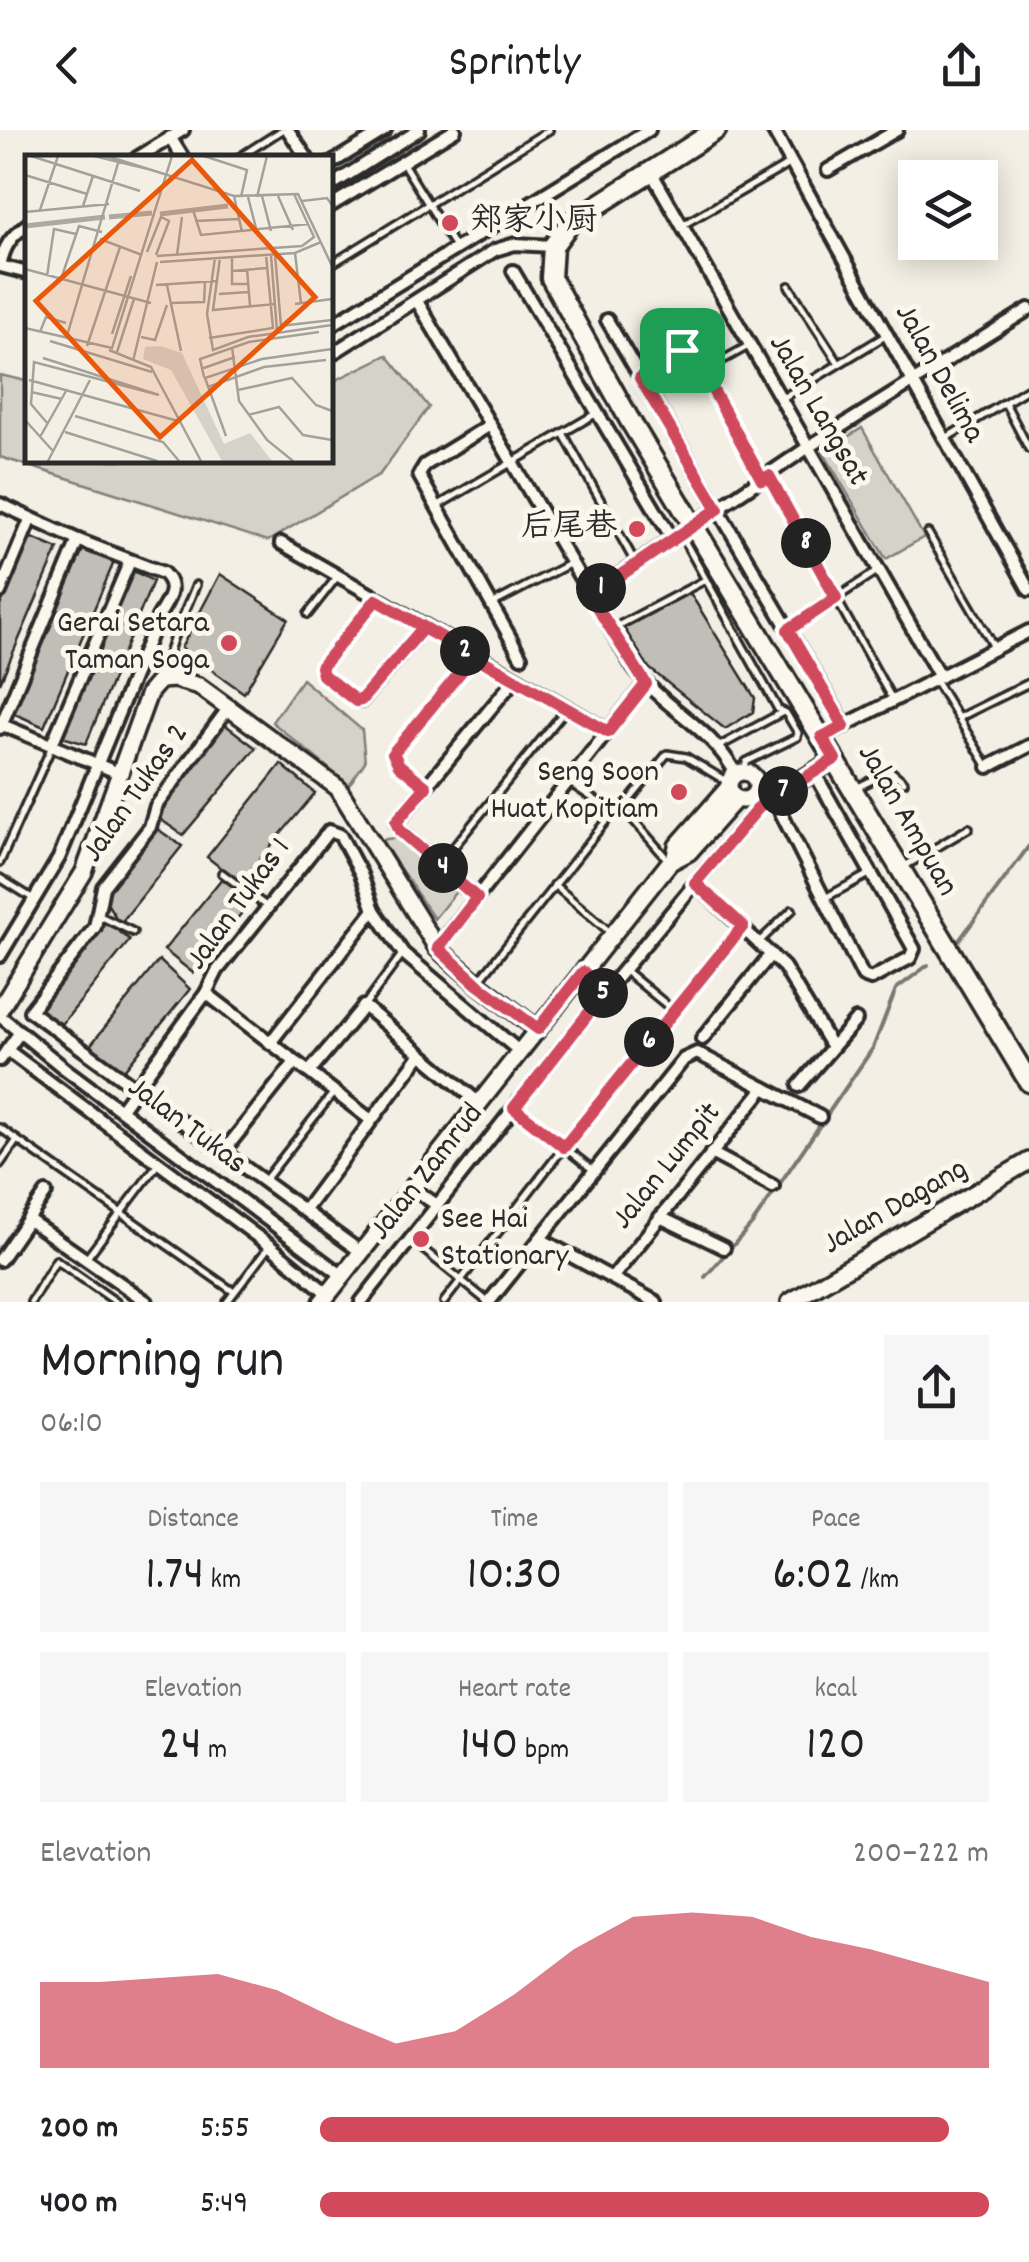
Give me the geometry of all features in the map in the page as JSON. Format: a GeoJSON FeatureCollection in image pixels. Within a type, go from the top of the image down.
{"type":"FeatureCollection","features":[{"type":"Feature","properties":{"kind":"main road"},"geometry":{"type":"LineString","coordinates":[[553,246],[570,223],[716,130]]}},
{"type":"Feature","properties":{"kind":"main road","name":"Jalan Ampuan"},"geometry":{"type":"LineString","coordinates":[[553,246],[551,278],[629,418],[682,533],[822,737],[898,870],[1029,1082]]}},
{"type":"Feature","properties":{"kind":"street"},"geometry":{"type":"LineString","coordinates":[[142,155],[183,130]]}},
{"type":"Feature","properties":{"kind":"street"},"geometry":{"type":"LineString","coordinates":[[285,130],[305,155]]}},
{"type":"Feature","properties":{"kind":"street"},"geometry":{"type":"LineString","coordinates":[[332,163],[385,130]]}},
{"type":"Feature","properties":{"kind":"street"},"geometry":{"type":"LineString","coordinates":[[332,185],[420,130]]}},
{"type":"Feature","properties":{"kind":"street"},"geometry":{"type":"LineString","coordinates":[[332,205],[455,130]]}},
{"type":"Feature","properties":{"kind":"street"},"geometry":{"type":"LineString","coordinates":[[332,325],[648,130]]}},
{"type":"Feature","properties":{"kind":"street","name":"Jalan Delima"},"geometry":{"type":"LineString","coordinates":[[772,130],[1029,590]]}},
{"type":"Feature","properties":{"kind":"street"},"geometry":{"type":"LineString","coordinates":[[828,170],[897,130]]}},
{"type":"Feature","properties":{"kind":"street"},"geometry":{"type":"LineString","coordinates":[[170,138],[181,155]]}},
{"type":"Feature","properties":{"kind":"street"},"geometry":{"type":"LineString","coordinates":[[389,149],[400,163]]}},
{"type":"Feature","properties":{"kind":"street","name":"Jalan Langsat"},"geometry":{"type":"LineString","coordinates":[[650,170],[810,446],[937,679]]}},
{"type":"Feature","properties":{"kind":"street"},"geometry":{"type":"LineString","coordinates":[[25,226],[13,235],[0,266],[25,272]]}},
{"type":"Feature","properties":{"kind":"street"},"geometry":{"type":"LineString","coordinates":[[332,354],[504,246],[553,246]]}},
{"type":"Feature","properties":{"kind":"street"},"geometry":{"type":"LineString","coordinates":[[513,270],[597,413],[682,533]]}},
{"type":"Feature","properties":{"kind":"street"},"geometry":{"type":"LineString","coordinates":[[417,301],[609,630],[646,684],[720,746],[735,783],[748,800],[765,796]]}},
{"type":"Feature","properties":{"kind":"street"},"geometry":{"type":"LineString","coordinates":[[590,596],[810,446],[1028,314]]}},
{"type":"Feature","properties":{"kind":"street"},"geometry":{"type":"LineString","coordinates":[[608,320],[844,726]]}},
{"type":"Feature","properties":{"kind":"street"},"geometry":{"type":"LineString","coordinates":[[490,425],[419,472],[521,657]]}},
{"type":"Feature","properties":{"kind":"street"},"geometry":{"type":"LineString","coordinates":[[0,504],[30,520],[163,572],[171,580],[172,590],[58,858],[0,956]]}},
{"type":"Feature","properties":{"kind":"street"},"geometry":{"type":"LineString","coordinates":[[0,592],[30,520]]}},
{"type":"Feature","properties":{"kind":"street"},"geometry":{"type":"LineString","coordinates":[[78,540],[0,726],[122,774]]}},
{"type":"Feature","properties":{"kind":"street"},"geometry":{"type":"LineString","coordinates":[[280,543],[608,732]]}},
{"type":"Feature","properties":{"kind":"street"},"geometry":{"type":"LineString","coordinates":[[52,744],[130,561]]}},
{"type":"Feature","properties":{"kind":"street"},"geometry":{"type":"LineString","coordinates":[[361,700],[423,628]]}},
{"type":"Feature","properties":{"kind":"street"},"geometry":{"type":"LineString","coordinates":[[822,737],[1029,631]]}},
{"type":"Feature","properties":{"kind":"street"},"geometry":{"type":"LineString","coordinates":[[0,1012],[84,872],[144,708],[160,680],[174,679],[199,686],[230,706],[338,788],[438,948],[477,984],[538,1029]]}},
{"type":"Feature","properties":{"kind":"street"},"geometry":{"type":"LineString","coordinates":[[477,898],[400,831],[396,822],[515,680]]}},
{"type":"Feature","properties":{"kind":"street"},"geometry":{"type":"LineString","coordinates":[[438,948],[646,684]]}},
{"type":"Feature","properties":{"kind":"street","name":"Jalan Tukas 2"},"geometry":{"type":"LineString","coordinates":[[138,1087],[32,1014],[31,1009],[95,927],[102,887],[150,827],[154,809],[230,706]]}},
{"type":"Feature","properties":{"kind":"street"},"geometry":{"type":"LineString","coordinates":[[988,766],[1029,746]]}},
{"type":"Feature","properties":{"kind":"street","name":"Jalan Zamrud"},"geometry":{"type":"LineString","coordinates":[[362,1302],[623,969],[765,796],[835,759]]}},
{"type":"Feature","properties":{"kind":"street"},"geometry":{"type":"LineString","coordinates":[[20,1032],[4,1055],[159,1162],[270,1246],[325,1298],[673,860],[677,846],[735,783],[756,779],[866,979],[910,958],[914,953],[814,772]]}},
{"type":"Feature","properties":{"kind":"street","name":"Jalan Tukas 1"},"geometry":{"type":"LineString","coordinates":[[121,1109],[206,993],[216,971],[329,830],[340,834],[374,910],[403,954],[520,1052]]}},
{"type":"Feature","properties":{"kind":"street"},"geometry":{"type":"LineString","coordinates":[[695,883],[784,967],[832,1048]]}},
{"type":"Feature","properties":{"kind":"street"},"geometry":{"type":"LineString","coordinates":[[270,1043],[374,910]]}},
{"type":"Feature","properties":{"kind":"street"},"geometry":{"type":"LineString","coordinates":[[702,1039],[771,954]]}},
{"type":"Feature","properties":{"kind":"street"},"geometry":{"type":"LineString","coordinates":[[583,972],[606,991]]}},
{"type":"Feature","properties":{"kind":"street"},"geometry":{"type":"LineString","coordinates":[[206,993],[371,1120]]}},
{"type":"Feature","properties":{"kind":"street"},"geometry":{"type":"LineString","coordinates":[[308,1072],[364,1006],[479,1103]]}},
{"type":"Feature","properties":{"kind":"street","name":"Jalan Tukas"},"geometry":{"type":"LineString","coordinates":[[0,1012],[20,1032],[343,1276]]}},
{"type":"Feature","properties":{"kind":"street"},"geometry":{"type":"LineString","coordinates":[[799,1086],[856,1020]]}},
{"type":"Feature","properties":{"kind":"street"},"geometry":{"type":"LineString","coordinates":[[489,1302],[684,1059],[697,1053],[820,1117]]}},
{"type":"Feature","properties":{"kind":"street"},"geometry":{"type":"LineString","coordinates":[[305,1210],[421,1054]]}},
{"type":"Feature","properties":{"kind":"street"},"geometry":{"type":"LineString","coordinates":[[224,1151],[295,1062]]}},
{"type":"Feature","properties":{"kind":"street"},"geometry":{"type":"LineString","coordinates":[[138,1087],[362,1252]]}},
{"type":"Feature","properties":{"kind":"street","name":"Jalan Lumpit"},"geometry":{"type":"LineString","coordinates":[[612,1278],[764,1088]]}},
{"type":"Feature","properties":{"kind":"street"},"geometry":{"type":"LineString","coordinates":[[711,1153],[773,1186]]}},
{"type":"Feature","properties":{"kind":"street","name":"Jalan Dagang"},"geometry":{"type":"LineString","coordinates":[[790,1302],[1029,1162]]}},
{"type":"Feature","properties":{"kind":"street"},"geometry":{"type":"LineString","coordinates":[[413,1189],[437,1205]]}},
{"type":"Feature","properties":{"kind":"street"},"geometry":{"type":"LineString","coordinates":[[0,1260],[46,1194]]}},
{"type":"Feature","properties":{"kind":"street"},"geometry":{"type":"LineString","coordinates":[[660,1218],[724,1248]]}},
{"type":"Feature","properties":{"kind":"street"},"geometry":{"type":"LineString","coordinates":[[29,1220],[147,1302]]}},
{"type":"Feature","properties":{"kind":"street"},"geometry":{"type":"LineString","coordinates":[[540,1240],[656,1302]]}},
{"type":"Feature","properties":{"kind":"lane"},"geometry":{"type":"LineString","coordinates":[[243,155],[285,130]]}},
{"type":"Feature","properties":{"kind":"lane"},"geometry":{"type":"LineString","coordinates":[[332,265],[549,130]]}},
{"type":"Feature","properties":{"kind":"lane"},"geometry":{"type":"LineString","coordinates":[[623,130],[630,141]]}},
{"type":"Feature","properties":{"kind":"lane"},"geometry":{"type":"LineString","coordinates":[[681,226],[791,162]]}},
{"type":"Feature","properties":{"kind":"lane"},"geometry":{"type":"LineString","coordinates":[[400,163],[455,247]]}},
{"type":"Feature","properties":{"kind":"lane"},"geometry":{"type":"LineString","coordinates":[[789,286],[838,362]]}},
{"type":"Feature","properties":{"kind":"lane"},"geometry":{"type":"LineString","coordinates":[[652,318],[676,354]]}},
{"type":"Feature","properties":{"kind":"lane"},"geometry":{"type":"LineString","coordinates":[[781,399],[888,335]]}},
{"type":"Feature","properties":{"kind":"lane"},"geometry":{"type":"LineString","coordinates":[[703,372],[750,345]]}},
{"type":"Feature","properties":{"kind":"lane"},"geometry":{"type":"LineString","coordinates":[[640,378],[682,350],[687,351],[766,478],[893,702]]}},
{"type":"Feature","properties":{"kind":"lane"},"geometry":{"type":"LineString","coordinates":[[945,438],[1029,388]]}},
{"type":"Feature","properties":{"kind":"lane"},"geometry":{"type":"LineString","coordinates":[[1004,402],[1029,449]]}},
{"type":"Feature","properties":{"kind":"lane"},"geometry":{"type":"LineString","coordinates":[[437,506],[597,413]]}},
{"type":"Feature","properties":{"kind":"lane"},"geometry":{"type":"LineString","coordinates":[[563,433],[636,564]]}},
{"type":"Feature","properties":{"kind":"lane"},"geometry":{"type":"LineString","coordinates":[[477,984],[612,812],[623,808],[667,754],[686,757],[735,783],[746,762],[798,735],[778,709],[682,533]]}},
{"type":"Feature","properties":{"kind":"lane"},"geometry":{"type":"LineString","coordinates":[[928,533],[995,650]]}},
{"type":"Feature","properties":{"kind":"lane"},"geometry":{"type":"LineString","coordinates":[[492,604],[571,563]]}},
{"type":"Feature","properties":{"kind":"lane"},"geometry":{"type":"LineString","coordinates":[[788,630],[879,570]]}},
{"type":"Feature","properties":{"kind":"lane"},"geometry":{"type":"LineString","coordinates":[[308,614],[337,577]]}},
{"type":"Feature","properties":{"kind":"lane"},"geometry":{"type":"LineString","coordinates":[[609,630],[705,580]]}},
{"type":"Feature","properties":{"kind":"lane"},"geometry":{"type":"LineString","coordinates":[[160,680],[172,639],[196,585]]}},
{"type":"Feature","properties":{"kind":"lane"},"geometry":{"type":"LineString","coordinates":[[361,700],[351,699],[323,675],[321,667],[376,600]]}},
{"type":"Feature","properties":{"kind":"lane"},"geometry":{"type":"LineString","coordinates":[[426,787],[399,765],[393,753],[474,656]]}},
{"type":"Feature","properties":{"kind":"lane"},"geometry":{"type":"LineString","coordinates":[[937,679],[988,766]]}},
{"type":"Feature","properties":{"kind":"lane"},"geometry":{"type":"LineString","coordinates":[[960,718],[1029,682]]}},
{"type":"Feature","properties":{"kind":"lane"},"geometry":{"type":"LineString","coordinates":[[439,865],[567,708]]}},
{"type":"Feature","properties":{"kind":"lane"},"geometry":{"type":"LineString","coordinates":[[720,746],[783,712]]}},
{"type":"Feature","properties":{"kind":"lane"},"geometry":{"type":"LineString","coordinates":[[0,862],[52,744]]}},
{"type":"Feature","properties":{"kind":"lane"},"geometry":{"type":"LineString","coordinates":[[853,789],[890,772],[904,782]]}},
{"type":"Feature","properties":{"kind":"lane"},"geometry":{"type":"LineString","coordinates":[[568,782],[612,812]]}},
{"type":"Feature","properties":{"kind":"lane"},"geometry":{"type":"LineString","coordinates":[[623,808],[673,860]]}},
{"type":"Feature","properties":{"kind":"lane"},"geometry":{"type":"LineString","coordinates":[[898,870],[969,828]]}},
{"type":"Feature","properties":{"kind":"lane"},"geometry":{"type":"LineString","coordinates":[[822,900],[871,873]]}},
{"type":"Feature","properties":{"kind":"lane"},"geometry":{"type":"LineString","coordinates":[[222,874],[266,906]]}},
{"type":"Feature","properties":{"kind":"lane"},"geometry":{"type":"LineString","coordinates":[[0,878],[35,900]]}},
{"type":"Feature","properties":{"kind":"lane"},"geometry":{"type":"LineString","coordinates":[[554,885],[612,934]]}},
{"type":"Feature","properties":{"kind":"lane"},"geometry":{"type":"LineString","coordinates":[[759,942],[792,910]]}},
{"type":"Feature","properties":{"kind":"lane"},"geometry":{"type":"LineString","coordinates":[[98,915],[133,932]]}},
{"type":"Feature","properties":{"kind":"lane"},"geometry":{"type":"LineString","coordinates":[[444,1302],[743,926]]}},
{"type":"Feature","properties":{"kind":"lane"},"geometry":{"type":"LineString","coordinates":[[364,1006],[403,954]]}},
{"type":"Feature","properties":{"kind":"lane"},"geometry":{"type":"LineString","coordinates":[[623,969],[674,1011]]}},
{"type":"Feature","properties":{"kind":"lane"},"geometry":{"type":"LineString","coordinates":[[264,1180],[334,1092]]}},
{"type":"Feature","properties":{"kind":"lane"},"geometry":{"type":"LineString","coordinates":[[514,1108],[594,1171]]}},
{"type":"Feature","properties":{"kind":"lane"},"geometry":{"type":"LineString","coordinates":[[0,1128],[234,1292]]}},
{"type":"Feature","properties":{"kind":"lane"},"geometry":{"type":"LineString","coordinates":[[0,1164],[16,1140]]}},
{"type":"Feature","properties":{"kind":"lane"},"geometry":{"type":"LineString","coordinates":[[86,1259],[159,1162]]}},
{"type":"Feature","properties":{"kind":"lane"},"geometry":{"type":"LineString","coordinates":[[410,1239],[489,1302]]}},
{"type":"Feature","properties":{"kind":"lane"},"geometry":{"type":"LineString","coordinates":[[227,1302],[270,1246]]}},
{"type":"Feature","properties":{"kind":"lane"},"geometry":{"type":"LineString","coordinates":[[31,1302],[56,1260],[116,1302]]}},
{"type":"Feature","properties":{"kind":"shaded area"},"geometry":{"type":"Polygon","coordinates":[[[387,355],[429,407],[380,474],[268,541],[0,457],[0,375],[25,381],[25,462],[332,462],[332,382],[387,355]]]}},
{"type":"Feature","properties":{"kind":"shaded area"},"geometry":{"type":"Polygon","coordinates":[[[862,428],[924,537],[886,559],[823,452],[862,428]]]}},
{"type":"Feature","properties":{"kind":"shaded area"},"geometry":{"type":"Polygon","coordinates":[[[302,679],[362,730],[365,762],[349,785],[272,722],[302,679]]]}},
{"type":"Feature","properties":{"kind":"shaded area"},"geometry":{"type":"Polygon","coordinates":[[[399,837],[459,888],[434,919],[381,840],[399,837]]]}},
{"type":"Feature","properties":{"kind":"building"},"geometry":{"type":"Polygon","coordinates":[[[30,537],[58,549],[0,683],[0,606],[30,537]]]}},
{"type":"Feature","properties":{"kind":"building"},"geometry":{"type":"Polygon","coordinates":[[[83,549],[114,562],[44,727],[13,713],[83,549]]]}},
{"type":"Feature","properties":{"kind":"building"},"geometry":{"type":"Polygon","coordinates":[[[133,571],[153,581],[86,744],[62,737],[133,571]]]}},
{"type":"Feature","properties":{"kind":"building"},"geometry":{"type":"Polygon","coordinates":[[[220,574],[288,619],[244,693],[181,648],[220,574]]]}},
{"type":"Feature","properties":{"kind":"building"},"geometry":{"type":"Polygon","coordinates":[[[690,593],[755,698],[753,712],[725,729],[649,668],[624,628],[690,593]]]}},
{"type":"Feature","properties":{"kind":"building"},"geometry":{"type":"Polygon","coordinates":[[[223,723],[256,748],[183,835],[157,817],[223,723]]]}},
{"type":"Feature","properties":{"kind":"building"},"geometry":{"type":"Polygon","coordinates":[[[281,764],[315,793],[240,883],[207,857],[281,764]]]}},
{"type":"Feature","properties":{"kind":"building"},"geometry":{"type":"Polygon","coordinates":[[[156,828],[182,846],[120,924],[103,897],[156,828]]]}},
{"type":"Feature","properties":{"kind":"building"},"geometry":{"type":"Polygon","coordinates":[[[223,877],[253,899],[193,973],[164,950],[223,877]]]}},
{"type":"Feature","properties":{"kind":"building"},"geometry":{"type":"Polygon","coordinates":[[[104,919],[130,940],[62,1024],[35,1008],[104,919]]]}},
{"type":"Feature","properties":{"kind":"building"},"geometry":{"type":"Polygon","coordinates":[[[159,960],[190,989],[124,1070],[89,1047],[159,960]]]}},
{"type":"Feature","properties":{"kind":"waterway"},"geometry":{"type":"LineString","coordinates":[[958,942],[1029,846]]}},
{"type":"Feature","properties":{"kind":"waterway"},"geometry":{"type":"LineString","coordinates":[[705,1277],[752,1224],[873,1048],[896,989],[928,965]]}},
{"type":"Feature","properties":{"kind":"place","name":"郑家小厨"},"geometry":{"type":"Point","coordinates":[450,223]}},
{"type":"Feature","properties":{"kind":"place","name":"后尾巷"},"geometry":{"type":"Point","coordinates":[637,529]}},
{"type":"Feature","properties":{"kind":"place","name":"Gerai Setara Taman Soga"},"geometry":{"type":"Point","coordinates":[229,643]}},
{"type":"Feature","properties":{"kind":"place","name":"Seng Soon Huat Kopitiam"},"geometry":{"type":"Point","coordinates":[679,792]}},
{"type":"Feature","properties":{"kind":"place","name":"See Hai Stationary"},"geometry":{"type":"Point","coordinates":[421,1239]}},
{"type":"Feature","properties":{"kind":"route"},"geometry":{"type":"LineString","coordinates":[[682,350],[703,372],[762,480],[769,476],[836,598],[788,630],[844,726],[822,737],[835,759],[766,799],[695,883],[743,926],[564,1147],[514,1108],[606,991],[583,972],[538,1029],[477,984],[438,948],[477,898],[400,831],[396,822],[426,787],[394,760],[393,753],[474,656],[423,628],[361,700],[351,699],[320,672],[376,600],[608,732],[646,684],[590,596],[718,509],[640,378],[682,350]]}}]}
